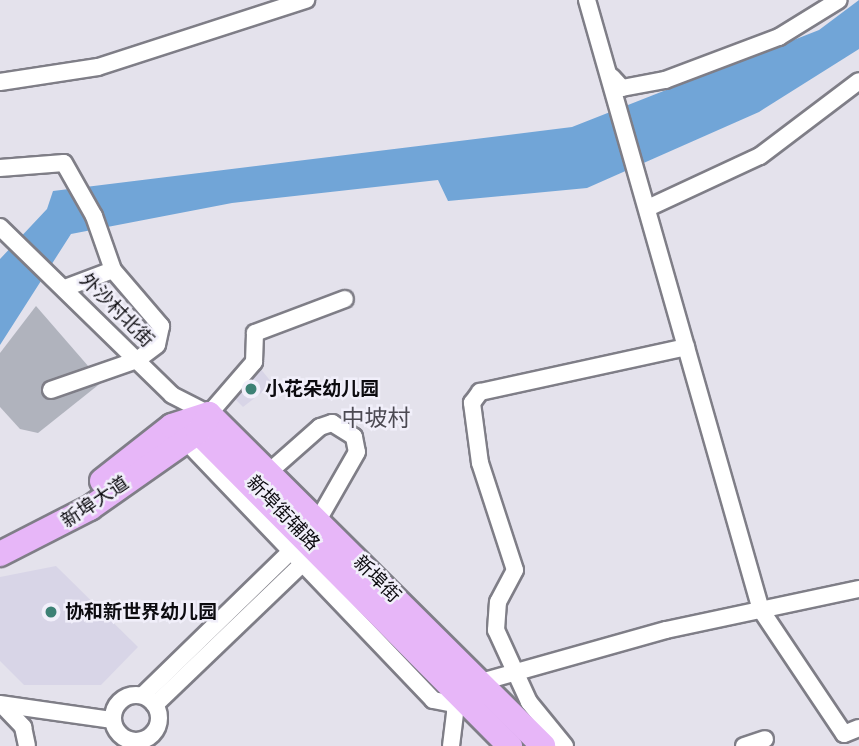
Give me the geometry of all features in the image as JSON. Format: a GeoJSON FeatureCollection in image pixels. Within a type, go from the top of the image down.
{"type":"FeatureCollection","features":[{"type":"Feature","properties":{"kind":"main road","name":"新埠街"},"geometry":{"type":"LineString","coordinates":[[191,428],[269,472],[318,520],[510,746]]}},
{"type":"Feature","properties":{"kind":"main road","name":"新埠街"},"geometry":{"type":"LineString","coordinates":[[191,428],[468,696],[543,746]]}},
{"type":"Feature","properties":{"kind":"main road","name":"新埠大道"},"geometry":{"type":"LineString","coordinates":[[0,537],[83,495],[191,428]]}},
{"type":"Feature","properties":{"kind":"main road","name":"新埠大道"},"geometry":{"type":"LineString","coordinates":[[0,554],[67,522],[191,428]]}},
{"type":"Feature","properties":{"kind":"street"},"geometry":{"type":"LineString","coordinates":[[0,82],[99,67],[306,0]]}},
{"type":"Feature","properties":{"kind":"street"},"geometry":{"type":"LineString","coordinates":[[586,0],[650,207],[686,347],[761,610],[844,734],[859,729]]}},
{"type":"Feature","properties":{"kind":"street"},"geometry":{"type":"LineString","coordinates":[[612,77],[622,88],[665,80],[779,37],[839,0]]}},
{"type":"Feature","properties":{"kind":"street"},"geometry":{"type":"LineString","coordinates":[[650,207],[760,156],[859,81]]}},
{"type":"Feature","properties":{"kind":"street"},"geometry":{"type":"LineString","coordinates":[[0,168],[64,163],[94,216],[113,270],[161,326],[157,345],[137,360],[51,390]]}},
{"type":"Feature","properties":{"kind":"street","name":"外沙村北街"},"geometry":{"type":"LineString","coordinates":[[0,227],[172,395],[191,428]]}},
{"type":"Feature","properties":{"kind":"street"},"geometry":{"type":"LineString","coordinates":[[65,288],[113,270]]}},
{"type":"Feature","properties":{"kind":"street"},"geometry":{"type":"LineString","coordinates":[[191,428],[254,362],[256,333],[345,299]]}},
{"type":"Feature","properties":{"kind":"street"},"geometry":{"type":"LineString","coordinates":[[565,746],[529,702],[519,674],[496,630],[498,602],[515,570],[480,463],[472,403],[481,392],[686,347]]}},
{"type":"Feature","properties":{"kind":"street"},"geometry":{"type":"LineString","coordinates":[[269,472],[320,427],[332,423],[354,437],[356,452],[318,520]]}},
{"type":"Feature","properties":{"kind":"street","name":"新埠街辅路"},"geometry":{"type":"LineString","coordinates":[[191,428],[296,558],[433,700],[468,696]]}},
{"type":"Feature","properties":{"kind":"street"},"geometry":{"type":"LineString","coordinates":[[149,700],[296,558]]}},
{"type":"Feature","properties":{"kind":"street"},"geometry":{"type":"LineString","coordinates":[[451,746],[468,696],[519,674],[761,610],[859,589]]}},
{"type":"Feature","properties":{"kind":"street"},"geometry":{"type":"LineString","coordinates":[[113,720],[127,696],[149,700]]}},
{"type":"Feature","properties":{"kind":"street"},"geometry":{"type":"LineString","coordinates":[[113,720],[121,734],[142,743],[155,729],[149,700]]}},
{"type":"Feature","properties":{"kind":"street"},"geometry":{"type":"LineString","coordinates":[[2,705],[113,720]]}},
{"type":"Feature","properties":{"kind":"street"},"geometry":{"type":"LineString","coordinates":[[2,705],[23,727],[27,746]]}},
{"type":"Feature","properties":{"kind":"street"},"geometry":{"type":"LineString","coordinates":[[744,746],[765,740]]}},
{"type":"Feature","properties":{"kind":"shaded area","name":"小花朵幼儿园"},"geometry":{"type":"Polygon","coordinates":[[[259,367],[273,384],[243,407],[231,395],[259,367]]]}},
{"type":"Feature","properties":{"kind":"shaded area","name":"协和新世界幼儿园"},"geometry":{"type":"Polygon","coordinates":[[[56,566],[138,647],[101,685],[24,685],[0,661],[0,577],[56,566]]]}},
{"type":"Feature","properties":{"kind":"water"},"geometry":{"type":"Polygon","coordinates":[[[859,0],[859,49],[759,112],[587,188],[448,201],[438,180],[232,203],[71,234],[0,345],[0,259],[47,209],[53,191],[572,127],[819,30],[859,0]]]}},
{"type":"Feature","properties":{"kind":"building"},"geometry":{"type":"Polygon","coordinates":[[[36,306],[102,382],[38,433],[20,429],[0,407],[0,353],[36,306]]]}},
{"type":"Feature","properties":{"kind":"place","name":"小花朵幼儿园"},"geometry":{"type":"Point","coordinates":[251,389]}},
{"type":"Feature","properties":{"kind":"place","name":"协和新世界幼儿园"},"geometry":{"type":"Point","coordinates":[51,612]}},
{"type":"Feature","properties":{"kind":"district","name":"中坡村"},"geometry":{"type":"Point","coordinates":[376,418]}}]}
